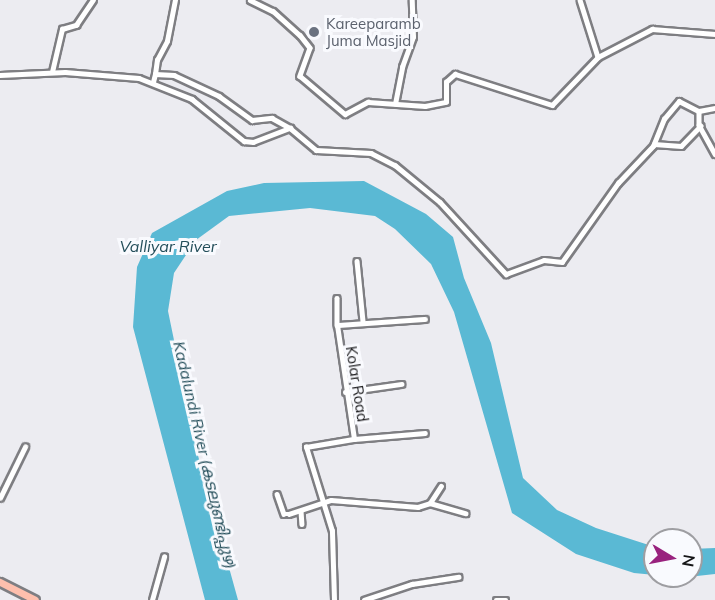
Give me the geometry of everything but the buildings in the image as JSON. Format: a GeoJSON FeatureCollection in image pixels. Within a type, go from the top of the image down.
{"type":"FeatureCollection","features":[{"type":"Feature","properties":{"kind":"main road"},"geometry":{"type":"LineString","coordinates":[[0,582],[35,600]]}},
{"type":"Feature","properties":{"kind":"street"},"geometry":{"type":"LineString","coordinates":[[52,72],[62,29],[76,25],[93,0]]}},
{"type":"Feature","properties":{"kind":"street"},"geometry":{"type":"LineString","coordinates":[[153,82],[157,60],[167,41],[175,0]]}},
{"type":"Feature","properties":{"kind":"street"},"geometry":{"type":"LineString","coordinates":[[250,0],[273,11],[310,48]]}},
{"type":"Feature","properties":{"kind":"street"},"geometry":{"type":"LineString","coordinates":[[395,104],[399,76],[414,37],[412,0]]}},
{"type":"Feature","properties":{"kind":"street"},"geometry":{"type":"LineString","coordinates":[[580,0],[598,57]]}},
{"type":"Feature","properties":{"kind":"street"},"geometry":{"type":"LineString","coordinates":[[307,36],[310,48],[300,76],[345,114],[369,102],[395,104],[446,102],[446,82],[455,74],[552,105],[598,57],[652,29],[715,34]]}},
{"type":"Feature","properties":{"kind":"street"},"geometry":{"type":"LineString","coordinates":[[0,75],[52,72],[124,76],[153,82],[192,99],[244,141],[253,142],[290,128]]}},
{"type":"Feature","properties":{"kind":"street"},"geometry":{"type":"LineString","coordinates":[[155,74],[181,78],[219,96],[252,120],[272,118],[290,128],[316,150],[372,153],[395,165],[440,202],[506,274],[544,260],[562,262],[618,183],[654,144],[664,119],[679,101],[699,111],[715,108]]}},
{"type":"Feature","properties":{"kind":"street"},"geometry":{"type":"LineString","coordinates":[[699,111],[700,126],[715,154]]}},
{"type":"Feature","properties":{"kind":"street"},"geometry":{"type":"LineString","coordinates":[[654,144],[681,146],[700,126]]}},
{"type":"Feature","properties":{"kind":"street"},"geometry":{"type":"LineString","coordinates":[[357,261],[363,321]]}},
{"type":"Feature","properties":{"kind":"street","name":"Kolar Road"},"geometry":{"type":"LineString","coordinates":[[334,600],[332,531],[306,447],[354,439],[345,392],[337,325],[337,298]]}},
{"type":"Feature","properties":{"kind":"street"},"geometry":{"type":"LineString","coordinates":[[337,325],[363,321],[425,319]]}},
{"type":"Feature","properties":{"kind":"street"},"geometry":{"type":"LineString","coordinates":[[345,392],[401,384]]}},
{"type":"Feature","properties":{"kind":"street"},"geometry":{"type":"LineString","coordinates":[[354,439],[425,434]]}},
{"type":"Feature","properties":{"kind":"street"},"geometry":{"type":"LineString","coordinates":[[0,498],[25,447]]}},
{"type":"Feature","properties":{"kind":"street"},"geometry":{"type":"LineString","coordinates":[[430,503],[441,486]]}},
{"type":"Feature","properties":{"kind":"street"},"geometry":{"type":"LineString","coordinates":[[278,494],[284,514],[301,511],[331,500],[418,507],[430,503],[466,513]]}},
{"type":"Feature","properties":{"kind":"street"},"geometry":{"type":"LineString","coordinates":[[301,511],[302,524]]}},
{"type":"Feature","properties":{"kind":"street"},"geometry":{"type":"LineString","coordinates":[[152,600],[164,557]]}},
{"type":"Feature","properties":{"kind":"street"},"geometry":{"type":"LineString","coordinates":[[364,600],[418,583],[458,577]]}},
{"type":"Feature","properties":{"kind":"street"},"geometry":{"type":"LineString","coordinates":[[496,600],[506,600]]}},
{"type":"Feature","properties":{"kind":"water","name":"Valliyar River"},"geometry":{"type":"Polygon","coordinates":[[[364,181],[426,214],[453,237],[464,278],[491,343],[523,478],[557,510],[596,528],[643,543],[643,574],[576,554],[512,513],[454,312],[431,264],[395,229],[375,216],[310,208],[229,216],[196,240],[174,273],[168,311],[197,452],[238,600],[205,600],[133,327],[137,267],[152,233],[227,191],[264,183],[364,181]]]}},
{"type":"Feature","properties":{"kind":"water"},"geometry":{"type":"Polygon","coordinates":[[[703,548],[715,548],[715,574],[703,575],[703,548]]]}},
{"type":"Feature","properties":{"kind":"place","name":"Kareeparamb Juma Masjid"},"geometry":{"type":"Point","coordinates":[314,32]}},
{"type":"Feature","properties":{"kind":"water label","name":"Kadalundi River (കടലുണ്ടിപ്പുഴ)"},"geometry":{"type":"Point","coordinates":[205,455]}}]}
